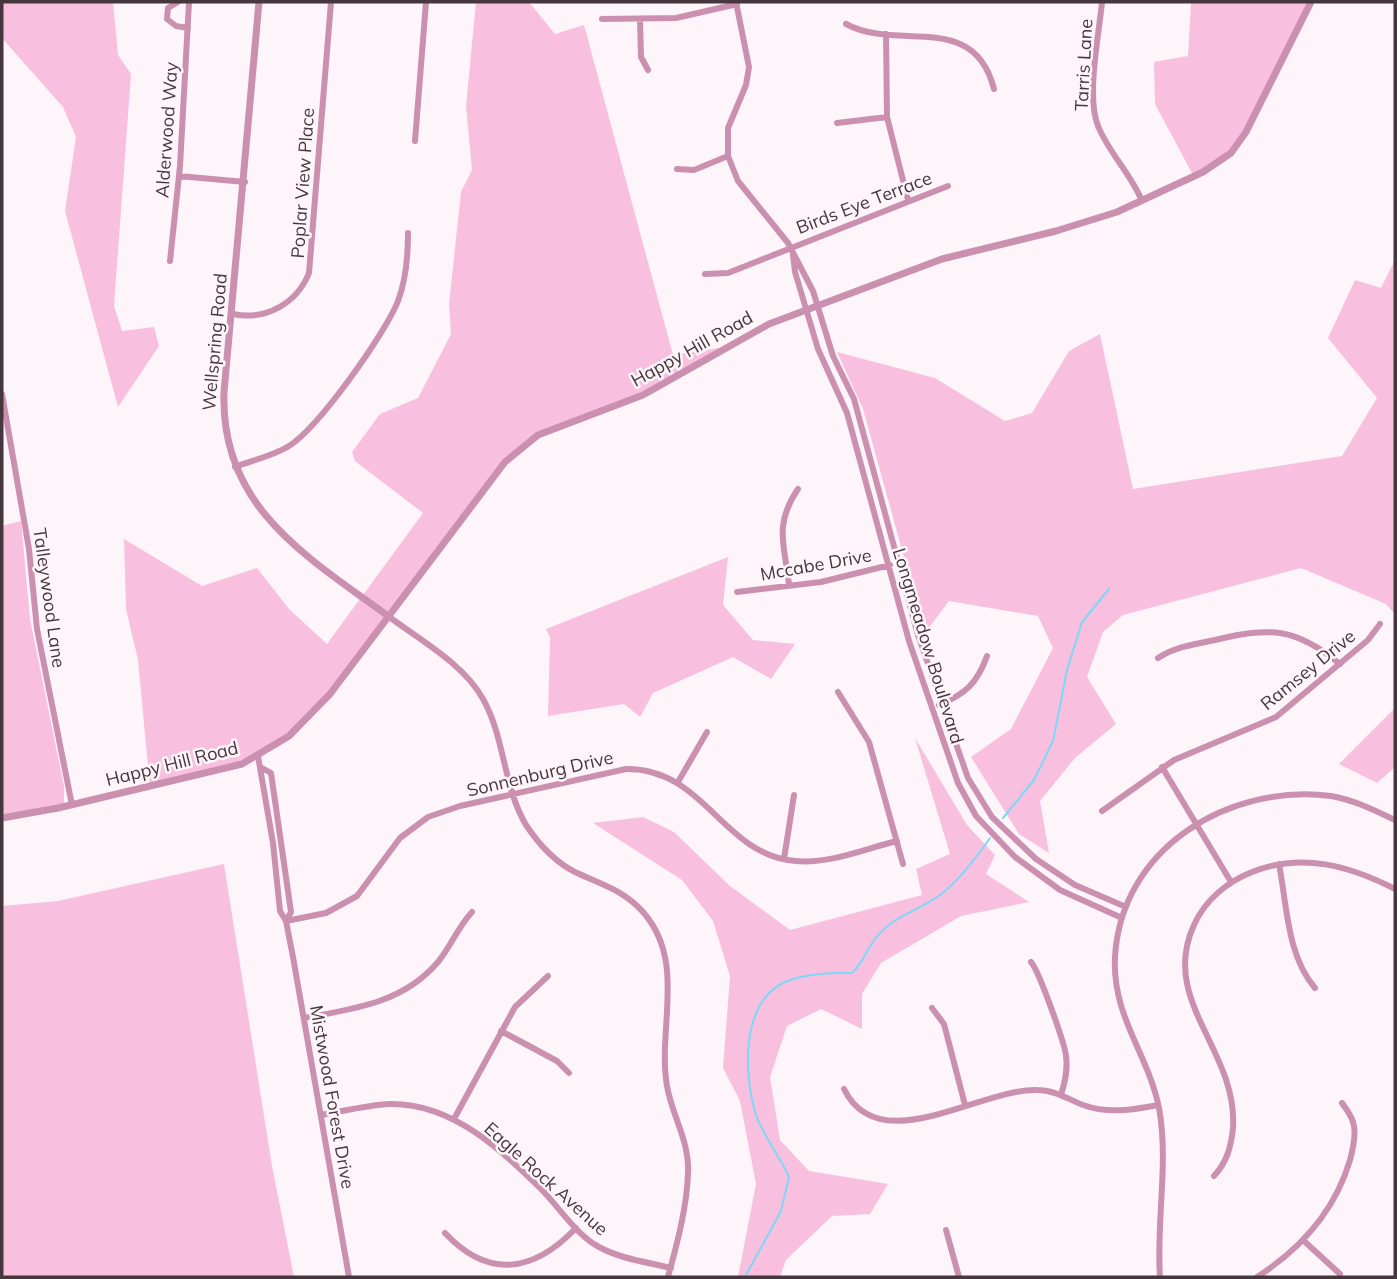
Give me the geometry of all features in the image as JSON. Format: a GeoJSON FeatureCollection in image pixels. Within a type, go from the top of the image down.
{"type":"FeatureCollection","features":[{"type":"Feature","properties":{"kind":"street"},"geometry":{"type":"LineString","coordinates":[[178,2],[168,8],[167,19],[176,26],[188,28]]}},
{"type":"Feature","properties":{"kind":"street","name":"Alderwood Way"},"geometry":{"type":"LineString","coordinates":[[170,261],[179,176],[189,2]]}},
{"type":"Feature","properties":{"kind":"street","name":"Wellspring Road"},"geometry":{"type":"LineString","coordinates":[[259,2],[224,408],[226,434],[235,467],[252,500],[275,529],[388,617]]}},
{"type":"Feature","properties":{"kind":"street","name":"Poplar View Place"},"geometry":{"type":"LineString","coordinates":[[233,314],[258,315],[274,310],[296,295],[309,273],[331,2]]}},
{"type":"Feature","properties":{"kind":"street"},"geometry":{"type":"LineString","coordinates":[[415,141],[426,2]]}},
{"type":"Feature","properties":{"kind":"street","name":"Tarris Lane"},"geometry":{"type":"LineString","coordinates":[[1102,2],[1094,114],[1101,133],[1132,180],[1142,201]]}},
{"type":"Feature","properties":{"kind":"street","name":"Happy Hill Road"},"geometry":{"type":"LineString","coordinates":[[2,818],[196,777],[258,756],[289,736],[321,704],[505,462],[526,443],[545,431],[643,396],[746,335],[818,304],[942,259],[1086,222],[1142,201],[1203,172],[1231,153],[1246,132],[1311,2]]}},
{"type":"Feature","properties":{"kind":"street"},"geometry":{"type":"LineString","coordinates":[[602,19],[676,18],[736,3],[749,67],[746,85],[728,128],[727,156],[694,170],[677,169]]}},
{"type":"Feature","properties":{"kind":"street"},"geometry":{"type":"LineString","coordinates":[[640,20],[641,57],[648,70]]}},
{"type":"Feature","properties":{"kind":"street"},"geometry":{"type":"LineString","coordinates":[[846,24],[864,32],[954,41],[979,58],[994,89]]}},
{"type":"Feature","properties":{"kind":"street"},"geometry":{"type":"LineString","coordinates":[[886,34],[887,117],[908,200]]}},
{"type":"Feature","properties":{"kind":"street"},"geometry":{"type":"LineString","coordinates":[[837,123],[887,117]]}},
{"type":"Feature","properties":{"kind":"street","name":"Longmeadow Boulevard"},"geometry":{"type":"LineString","coordinates":[[727,156],[738,181],[792,250],[803,268],[818,304],[830,348],[857,408],[940,704],[968,778],[999,825],[1056,873],[1126,906]]}},
{"type":"Feature","properties":{"kind":"street"},"geometry":{"type":"LineString","coordinates":[[179,176],[245,181]]}},
{"type":"Feature","properties":{"kind":"street","name":"Birds Eye Terrace"},"geometry":{"type":"LineString","coordinates":[[705,274],[728,273],[792,250],[908,200],[948,186]]}},
{"type":"Feature","properties":{"kind":"street"},"geometry":{"type":"LineString","coordinates":[[235,467],[281,451],[300,438],[376,342],[391,316],[401,290],[408,233]]}},
{"type":"Feature","properties":{"kind":"street","name":"Longmeadow Boulevard"},"geometry":{"type":"LineString","coordinates":[[792,250],[795,272],[818,349],[847,413],[930,708],[958,783],[976,816],[992,835],[1051,884],[1122,918]]}},
{"type":"Feature","properties":{"kind":"street","name":"Talleywood Lane"},"geometry":{"type":"LineString","coordinates":[[2,394],[29,548],[37,629],[72,805]]}},
{"type":"Feature","properties":{"kind":"street"},"geometry":{"type":"LineString","coordinates":[[789,585],[781,532],[786,510],[798,489]]}},
{"type":"Feature","properties":{"kind":"street","name":"Mccabe Drive"},"geometry":{"type":"LineString","coordinates":[[737,592],[821,582],[899,563]]}},
{"type":"Feature","properties":{"kind":"street"},"geometry":{"type":"LineString","coordinates":[[388,617],[463,673],[479,691],[489,711],[513,795],[526,824],[546,850],[575,872],[625,895],[649,920],[661,942],[668,992],[667,1085],[688,1158],[687,1183],[668,1277]]}},
{"type":"Feature","properties":{"kind":"street","name":"Ramsey Drive"},"geometry":{"type":"LineString","coordinates":[[1102,811],[1162,768],[1276,717],[1368,640],[1380,624]]}},
{"type":"Feature","properties":{"kind":"street"},"geometry":{"type":"LineString","coordinates":[[1158,658],[1178,648],[1266,631],[1304,638],[1340,664]]}},
{"type":"Feature","properties":{"kind":"street"},"geometry":{"type":"LineString","coordinates":[[930,708],[960,696],[973,686],[987,656]]}},
{"type":"Feature","properties":{"kind":"street"},"geometry":{"type":"LineString","coordinates":[[838,692],[869,742],[903,864]]}},
{"type":"Feature","properties":{"kind":"street"},"geometry":{"type":"LineString","coordinates":[[678,782],[708,732]]}},
{"type":"Feature","properties":{"kind":"street","name":"Mistwood Forest Drive"},"geometry":{"type":"LineString","coordinates":[[258,756],[273,843],[280,911],[286,921],[349,1277]]}},
{"type":"Feature","properties":{"kind":"street","name":"Mistwood Forest Drive"},"geometry":{"type":"LineString","coordinates":[[262,768],[271,773],[284,850],[291,912],[286,921]]}},
{"type":"Feature","properties":{"kind":"street"},"geometry":{"type":"LineString","coordinates":[[1162,768],[1231,882]]}},
{"type":"Feature","properties":{"kind":"street","name":"Sonnenburg Drive"},"geometry":{"type":"LineString","coordinates":[[286,921],[326,914],[357,896],[400,838],[428,817],[626,769],[648,770],[678,782],[701,799],[746,843],[784,859],[822,860],[897,841]]}},
{"type":"Feature","properties":{"kind":"street"},"geometry":{"type":"LineString","coordinates":[[784,859],[794,795]]}},
{"type":"Feature","properties":{"kind":"street"},"geometry":{"type":"LineString","coordinates":[[1160,1277],[1159,1220],[1163,1142],[1158,1105],[1151,1080],[1119,1005],[1115,958],[1126,906],[1155,859],[1195,823],[1248,801],[1295,795],[1344,799],[1395,820]]}},
{"type":"Feature","properties":{"kind":"street"},"geometry":{"type":"LineString","coordinates":[[1214,1176],[1230,1149],[1233,1102],[1220,1058],[1189,999],[1184,965],[1187,943],[1196,919],[1210,900],[1231,882],[1279,864],[1309,862],[1343,866],[1395,889]]}},
{"type":"Feature","properties":{"kind":"street"},"geometry":{"type":"LineString","coordinates":[[1279,864],[1294,949],[1304,973],[1315,988]]}},
{"type":"Feature","properties":{"kind":"street"},"geometry":{"type":"LineString","coordinates":[[304,1018],[362,1008],[405,990],[439,961],[472,912]]}},
{"type":"Feature","properties":{"kind":"street"},"geometry":{"type":"LineString","coordinates":[[1031,962],[1040,975],[1065,1048],[1067,1070],[1061,1095]]}},
{"type":"Feature","properties":{"kind":"street"},"geometry":{"type":"LineString","coordinates":[[454,1119],[501,1031],[523,997],[548,975]]}},
{"type":"Feature","properties":{"kind":"street"},"geometry":{"type":"LineString","coordinates":[[932,1008],[943,1024],[965,1105]]}},
{"type":"Feature","properties":{"kind":"street"},"geometry":{"type":"LineString","coordinates":[[501,1031],[557,1061],[569,1073]]}},
{"type":"Feature","properties":{"kind":"street"},"geometry":{"type":"LineString","coordinates":[[844,1089],[858,1109],[883,1120],[918,1119],[1028,1090],[1061,1095],[1108,1110],[1158,1105]]}},
{"type":"Feature","properties":{"kind":"street"},"geometry":{"type":"LineString","coordinates":[[1258,1277],[1304,1241],[1334,1199],[1353,1151],[1354,1123],[1342,1103]]}},
{"type":"Feature","properties":{"kind":"street","name":"Eagle Rock Avenue"},"geometry":{"type":"LineString","coordinates":[[321,1115],[390,1104],[421,1107],[454,1119],[526,1175],[587,1239],[608,1252],[671,1268]]}},
{"type":"Feature","properties":{"kind":"street"},"geometry":{"type":"LineString","coordinates":[[445,1233],[456,1246],[474,1259],[506,1268],[524,1265],[545,1255],[576,1228]]}},
{"type":"Feature","properties":{"kind":"street"},"geometry":{"type":"LineString","coordinates":[[946,1230],[959,1277]]}},
{"type":"Feature","properties":{"kind":"street"},"geometry":{"type":"LineString","coordinates":[[1304,1241],[1340,1274]]}},
{"type":"Feature","properties":{"kind":"shaded area"},"geometry":{"type":"Polygon","coordinates":[[[2,2],[113,2],[118,55],[131,74],[114,306],[122,331],[154,327],[159,346],[118,407],[65,211],[76,137],[63,107],[2,38],[2,2]]]}},
{"type":"Feature","properties":{"kind":"shaded area"},"geometry":{"type":"Polygon","coordinates":[[[476,2],[529,2],[555,34],[584,25],[673,355],[725,347],[666,384],[545,431],[515,452],[306,721],[258,756],[150,787],[138,660],[126,609],[124,539],[202,586],[257,568],[289,609],[327,644],[423,513],[355,461],[352,452],[380,414],[418,398],[451,334],[449,304],[461,192],[472,170],[466,106],[476,2]]]}},
{"type":"Feature","properties":{"kind":"shaded area"},"geometry":{"type":"Polygon","coordinates":[[[1191,2],[1311,2],[1239,143],[1194,177],[1155,104],[1154,62],[1188,56],[1191,2]]]}},
{"type":"Feature","properties":{"kind":"shaded area"},"geometry":{"type":"Polygon","coordinates":[[[1395,260],[1395,614],[1386,604],[1301,568],[1123,615],[1103,632],[1087,677],[1116,724],[1075,758],[1040,801],[1049,853],[1019,834],[971,757],[1011,729],[1053,648],[1038,616],[949,601],[925,633],[863,409],[837,352],[935,378],[1005,421],[1032,413],[1069,351],[1100,334],[1133,489],[1342,456],[1377,398],[1328,338],[1355,280],[1381,288],[1395,260]]]}},
{"type":"Feature","properties":{"kind":"shaded area"},"geometry":{"type":"Polygon","coordinates":[[[21,521],[30,619],[64,786],[64,807],[2,818],[2,526],[21,521]]]}},
{"type":"Feature","properties":{"kind":"shaded area"},"geometry":{"type":"Polygon","coordinates":[[[728,557],[723,605],[753,640],[795,644],[771,679],[733,657],[653,693],[640,717],[624,704],[548,716],[550,638],[546,629],[728,557]]]}},
{"type":"Feature","properties":{"kind":"shaded area"},"geometry":{"type":"Polygon","coordinates":[[[1395,708],[1395,767],[1377,783],[1339,764],[1395,708]]]}},
{"type":"Feature","properties":{"kind":"shaded area"},"geometry":{"type":"Polygon","coordinates":[[[915,738],[967,825],[995,855],[986,874],[1029,902],[961,916],[881,963],[862,994],[862,1029],[821,1009],[787,1026],[770,1077],[780,1140],[809,1171],[888,1184],[870,1214],[832,1216],[786,1260],[780,1277],[738,1277],[756,1184],[740,1101],[723,1068],[730,976],[713,921],[682,880],[593,823],[643,817],[674,832],[730,886],[790,930],[922,895],[916,869],[950,854],[915,738]]]}},
{"type":"Feature","properties":{"kind":"shaded area"},"geometry":{"type":"Polygon","coordinates":[[[224,864],[272,1166],[294,1277],[2,1277],[2,906],[58,901],[224,864]]]}},
{"type":"Feature","properties":{"kind":"waterway"},"geometry":{"type":"LineString","coordinates":[[1003,818],[1034,780],[1053,741],[1067,670],[1082,622],[1109,589]]}},
{"type":"Feature","properties":{"kind":"waterway"},"geometry":{"type":"LineString","coordinates":[[745,1277],[781,1211],[789,1177],[759,1123],[752,1099],[749,1043],[752,1024],[759,1007],[769,993],[790,980],[817,974],[852,973],[880,933],[894,921],[947,889],[967,869],[990,838]]}}]}
